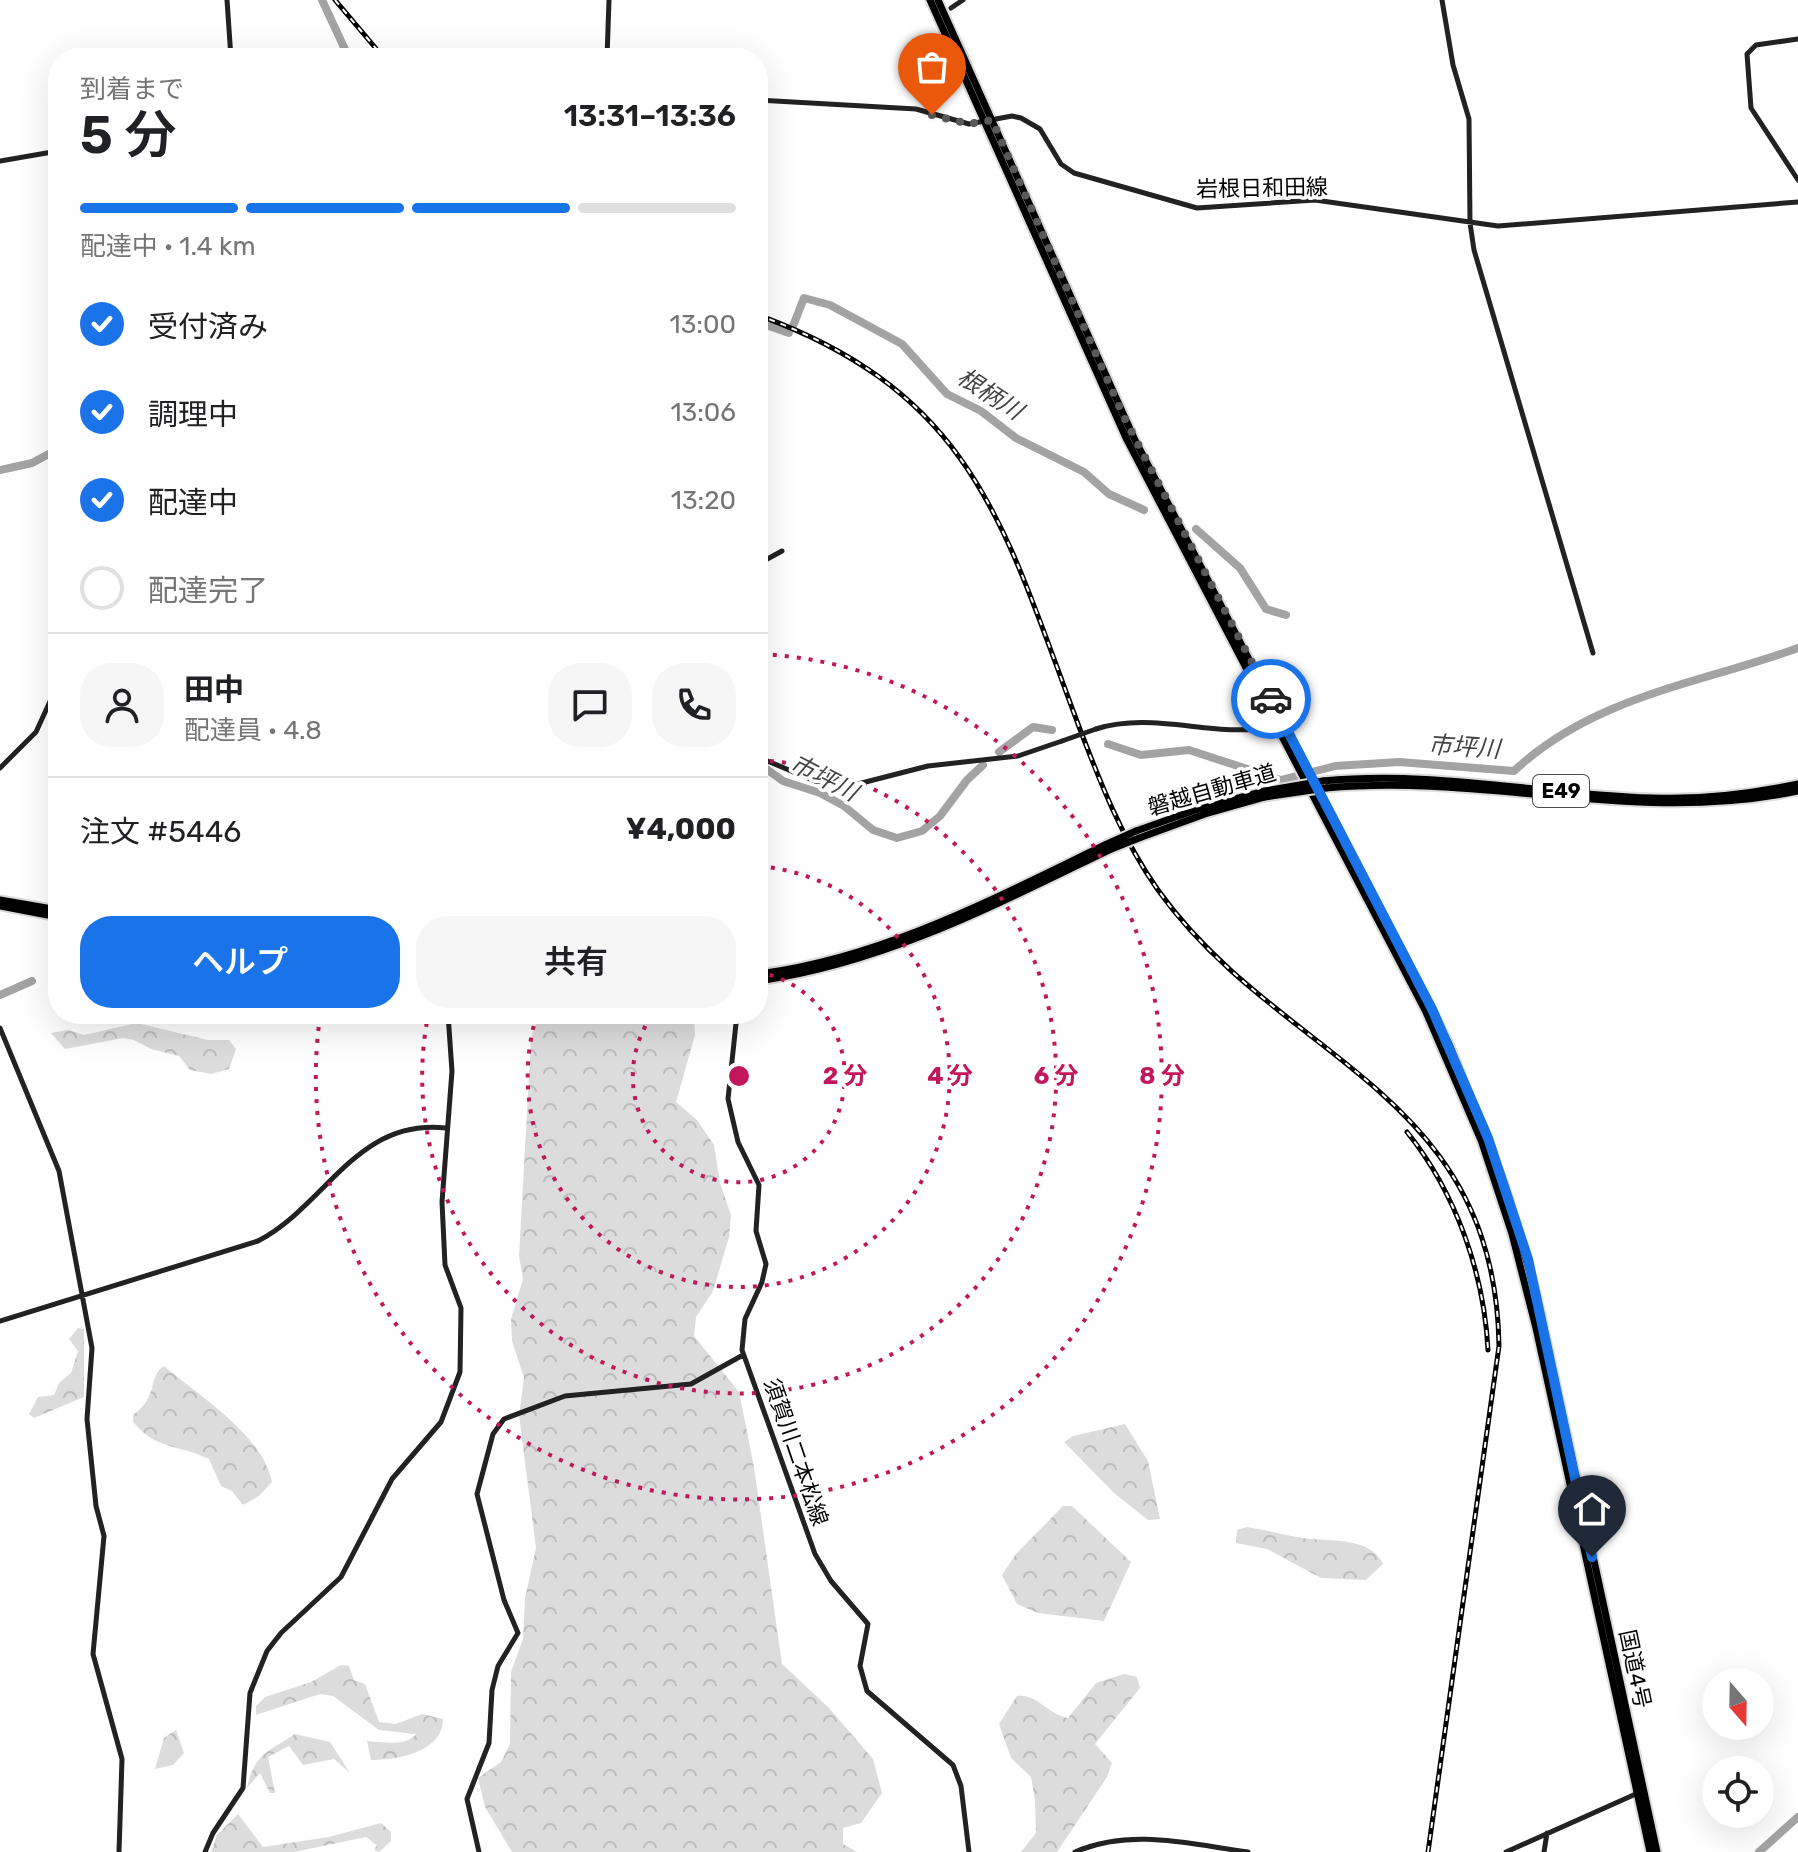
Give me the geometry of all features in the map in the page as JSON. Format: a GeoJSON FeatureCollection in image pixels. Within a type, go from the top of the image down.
{"type":"FeatureCollection","features":[{"type":"Feature","properties":{"kind":"highway","name":"国道4号"},"geometry":{"type":"LineString","coordinates":[[930,0],[1148,467],[1415,975],[1483,1126],[1519,1231],[1537,1297],[1650,1852]]}},
{"type":"Feature","properties":{"kind":"highway","name":"国道4号"},"geometry":{"type":"LineString","coordinates":[[938,0],[1127,440],[1426,1012],[1463,1095],[1495,1180],[1540,1342],[1640,1792],[1657,1852]]}},
{"type":"Feature","properties":{"kind":"highway","name":"磐越自動車道"},"geometry":{"type":"LineString","coordinates":[[768,972],[835,959],[909,935],[1137,834],[1265,794],[1324,785],[1444,778],[1654,799],[1724,796],[1798,784]]}},
{"type":"Feature","properties":{"kind":"highway","name":"磐越自動車道"},"geometry":{"type":"LineString","coordinates":[[1324,785],[1415,784],[1618,804],[1681,805],[1798,791]]}},
{"type":"Feature","properties":{"kind":"highway","name":"磐越自動車道"},"geometry":{"type":"LineString","coordinates":[[768,979],[836,966],[922,938],[1108,847]]}},
{"type":"Feature","properties":{"kind":"highway"},"geometry":{"type":"LineString","coordinates":[[0,900],[48,908]]}},
{"type":"Feature","properties":{"kind":"highway"},"geometry":{"type":"LineString","coordinates":[[0,906],[48,915]]}},
{"type":"Feature","properties":{"kind":"street"},"geometry":{"type":"LineString","coordinates":[[227,0],[230,48]]}},
{"type":"Feature","properties":{"kind":"street"},"geometry":{"type":"LineString","coordinates":[[607,48],[609,0]]}},
{"type":"Feature","properties":{"kind":"street"},"geometry":{"type":"LineString","coordinates":[[951,8],[963,0]]}},
{"type":"Feature","properties":{"kind":"street"},"geometry":{"type":"LineString","coordinates":[[1442,0],[1458,85],[1469,119],[1470,223],[1489,306],[1593,653]]}},
{"type":"Feature","properties":{"kind":"street"},"geometry":{"type":"LineString","coordinates":[[1798,39],[1751,47],[1747,51],[1747,66],[1751,108],[1798,180]]}},
{"type":"Feature","properties":{"kind":"street","name":"岩根日和田線"},"geometry":{"type":"LineString","coordinates":[[768,101],[916,109],[962,123],[1012,116],[1034,124],[1061,164],[1074,173],[1186,206],[1216,208],[1315,200],[1470,223],[1511,226],[1798,202]]}},
{"type":"Feature","properties":{"kind":"street"},"geometry":{"type":"LineString","coordinates":[[0,161],[48,153]]}},
{"type":"Feature","properties":{"kind":"street"},"geometry":{"type":"LineString","coordinates":[[768,559],[782,551]]}},
{"type":"Feature","properties":{"kind":"street"},"geometry":{"type":"LineString","coordinates":[[0,768],[36,732],[48,706]]}},
{"type":"Feature","properties":{"kind":"street"},"geometry":{"type":"LineString","coordinates":[[768,761],[815,781],[850,786],[928,766],[1018,756],[1096,729],[1136,722],[1244,731],[1276,726]]}},
{"type":"Feature","properties":{"kind":"street"},"geometry":{"type":"LineString","coordinates":[[205,1852],[213,1833],[243,1788],[250,1693],[267,1651],[281,1633],[341,1577],[392,1479],[441,1422],[455,1389],[461,1365],[462,1324],[461,1308],[447,1276],[444,1255],[442,1173],[452,1071],[449,1024]]}},
{"type":"Feature","properties":{"kind":"street","name":"須賀川二本松線"},"geometry":{"type":"LineString","coordinates":[[736,1024],[728,1099],[738,1142],[759,1185],[756,1231],[766,1264],[762,1282],[745,1319],[743,1355],[815,1554],[831,1581],[868,1624],[860,1666],[867,1691],[953,1765],[961,1786],[969,1852]]}},
{"type":"Feature","properties":{"kind":"street"},"geometry":{"type":"LineString","coordinates":[[0,1028],[59,1171],[92,1348],[87,1419],[96,1506],[104,1536],[93,1654],[122,1759],[119,1852]]}},
{"type":"Feature","properties":{"kind":"street"},"geometry":{"type":"LineString","coordinates":[[0,1321],[258,1241],[287,1223],[340,1170],[386,1136],[416,1127],[447,1128]]}},
{"type":"Feature","properties":{"kind":"street"},"geometry":{"type":"LineString","coordinates":[[479,1852],[477,1831],[467,1799],[489,1743],[492,1690],[498,1666],[518,1633],[504,1600],[477,1494],[477,1481],[496,1427],[510,1416],[565,1396],[624,1393],[698,1382],[743,1355]]}},
{"type":"Feature","properties":{"kind":"street"},"geometry":{"type":"LineString","coordinates":[[1506,1852],[1640,1792]]}},
{"type":"Feature","properties":{"kind":"street"},"geometry":{"type":"LineString","coordinates":[[1544,1852],[1547,1832]]}},
{"type":"Feature","properties":{"kind":"street"},"geometry":{"type":"LineString","coordinates":[[1075,1852],[1137,1837],[1248,1852]]}},
{"type":"Feature","properties":{"kind":"green space"},"geometry":{"type":"Polygon","coordinates":[[[141,1024],[208,1040],[229,1040],[236,1049],[229,1069],[211,1074],[190,1070],[179,1056],[151,1049],[134,1040],[123,1038],[65,1049],[51,1033],[68,1030],[84,1035],[141,1024]]]}},
{"type":"Feature","properties":{"kind":"green space"},"geometry":{"type":"Polygon","coordinates":[[[536,1024],[694,1024],[695,1035],[676,1102],[697,1120],[714,1145],[720,1183],[731,1215],[729,1237],[713,1291],[696,1317],[694,1336],[739,1392],[754,1467],[782,1664],[829,1708],[873,1759],[882,1793],[861,1823],[843,1828],[843,1844],[857,1852],[512,1852],[485,1807],[478,1778],[501,1762],[510,1744],[511,1672],[523,1639],[525,1598],[536,1548],[519,1415],[524,1378],[512,1341],[511,1319],[523,1279],[519,1256],[531,1039],[536,1024]]]}},
{"type":"Feature","properties":{"kind":"green space"},"geometry":{"type":"Polygon","coordinates":[[[78,1328],[84,1329],[84,1397],[34,1418],[29,1414],[38,1397],[54,1395],[59,1383],[71,1373],[78,1351],[69,1339],[78,1328]]]}},
{"type":"Feature","properties":{"kind":"green space"},"geometry":{"type":"Polygon","coordinates":[[[164,1366],[228,1418],[256,1448],[272,1482],[259,1496],[243,1505],[232,1491],[221,1486],[209,1459],[159,1442],[133,1422],[133,1415],[147,1401],[156,1375],[164,1366]]]}},
{"type":"Feature","properties":{"kind":"green space"},"geometry":{"type":"Polygon","coordinates":[[[1125,1424],[1148,1461],[1160,1519],[1148,1520],[1114,1493],[1064,1442],[1073,1436],[1125,1424]]]}},
{"type":"Feature","properties":{"kind":"green space"},"geometry":{"type":"Polygon","coordinates":[[[1063,1506],[1072,1506],[1131,1562],[1104,1621],[1038,1613],[1017,1604],[1002,1575],[1016,1554],[1063,1506]]]}},
{"type":"Feature","properties":{"kind":"green space"},"geometry":{"type":"Polygon","coordinates":[[[1247,1527],[1303,1538],[1348,1542],[1369,1549],[1383,1564],[1366,1580],[1321,1578],[1267,1549],[1236,1543],[1237,1530],[1247,1527]]]}},
{"type":"Feature","properties":{"kind":"green space"},"geometry":{"type":"Polygon","coordinates":[[[341,1665],[349,1666],[354,1680],[365,1684],[379,1722],[396,1724],[422,1714],[443,1719],[435,1739],[417,1752],[405,1756],[371,1760],[367,1741],[400,1742],[416,1734],[379,1730],[333,1696],[320,1694],[256,1715],[256,1706],[265,1697],[311,1682],[341,1665]]]}},
{"type":"Feature","properties":{"kind":"green space"},"geometry":{"type":"Polygon","coordinates":[[[1124,1674],[1137,1677],[1140,1688],[1095,1744],[1112,1763],[1107,1777],[1057,1852],[1021,1852],[1036,1833],[1035,1800],[1031,1777],[1011,1758],[999,1724],[1017,1696],[1031,1698],[1068,1718],[1096,1683],[1124,1674]]]}},
{"type":"Feature","properties":{"kind":"green space"},"geometry":{"type":"Polygon","coordinates":[[[176,1730],[184,1753],[173,1765],[155,1769],[164,1738],[176,1730]]]}},
{"type":"Feature","properties":{"kind":"green space"},"geometry":{"type":"Polygon","coordinates":[[[295,1734],[330,1742],[350,1773],[334,1759],[303,1765],[289,1746],[268,1757],[275,1793],[270,1793],[260,1773],[247,1788],[258,1761],[295,1734]]]}},
{"type":"Feature","properties":{"kind":"green space"},"geometry":{"type":"Polygon","coordinates":[[[238,1814],[263,1847],[329,1837],[381,1823],[391,1832],[391,1841],[379,1852],[374,1850],[377,1845],[366,1837],[294,1852],[211,1852],[217,1835],[238,1814]]]}},
{"type":"Feature","properties":{"kind":"waterway","name":"根柄川"},"geometry":{"type":"LineString","coordinates":[[322,0],[344,48]]}},
{"type":"Feature","properties":{"kind":"waterway","name":"根柄川"},"geometry":{"type":"LineString","coordinates":[[793,326],[804,298],[830,305],[902,344],[947,394],[981,411],[1016,438],[1084,472],[1109,494],[1144,510]]}},
{"type":"Feature","properties":{"kind":"waterway","name":"根柄川"},"geometry":{"type":"LineString","coordinates":[[768,326],[789,333]]}},
{"type":"Feature","properties":{"kind":"waterway","name":"市坪川"},"geometry":{"type":"LineString","coordinates":[[0,470],[32,463],[48,454]]}},
{"type":"Feature","properties":{"kind":"waterway","name":"根柄川"},"geometry":{"type":"LineString","coordinates":[[1196,529],[1240,568],[1266,609],[1286,615]]}},
{"type":"Feature","properties":{"kind":"waterway","name":"市坪川"},"geometry":{"type":"LineString","coordinates":[[1108,744],[1141,755],[1189,750],[1281,780],[1335,766],[1399,762],[1514,771],[1578,725],[1613,709],[1798,648]]}},
{"type":"Feature","properties":{"kind":"waterway","name":"市坪川"},"geometry":{"type":"LineString","coordinates":[[999,752],[1033,727],[1052,730]]}},
{"type":"Feature","properties":{"kind":"waterway","name":"市坪川"},"geometry":{"type":"LineString","coordinates":[[768,770],[783,781],[820,793],[844,806],[873,830],[897,838],[922,831],[940,816],[967,780],[983,765]]}},
{"type":"Feature","properties":{"kind":"waterway"},"geometry":{"type":"LineString","coordinates":[[0,995],[32,981]]}},
{"type":"Feature","properties":{"kind":"waterway"},"geometry":{"type":"LineString","coordinates":[[1759,1852],[1798,1817]]}},
{"type":"Feature","properties":{"kind":"railway"},"geometry":{"type":"LineString","coordinates":[[335,0],[376,48]]}},
{"type":"Feature","properties":{"kind":"railway"},"geometry":{"type":"LineString","coordinates":[[768,319],[831,347],[889,385],[935,427],[972,475],[1001,529],[1027,588],[1103,789],[1133,851],[1158,890],[1208,948],[1263,998],[1373,1086],[1422,1134],[1461,1191],[1488,1260],[1499,1346],[1428,1852]]}},
{"type":"Feature","properties":{"kind":"railway"},"geometry":{"type":"LineString","coordinates":[[1407,1132],[1440,1181],[1464,1235],[1481,1292],[1488,1350]]}},
{"type":"Feature","properties":{"kind":"way so far"},"geometry":{"type":"LineString","coordinates":[[932,115],[969,124],[992,120],[1148,467],[1271,699]]}},
{"type":"Feature","properties":{"kind":"route"},"geometry":{"type":"LineString","coordinates":[[1271,699],[1409,962],[1488,1138],[1528,1259],[1592,1557]]}}]}
